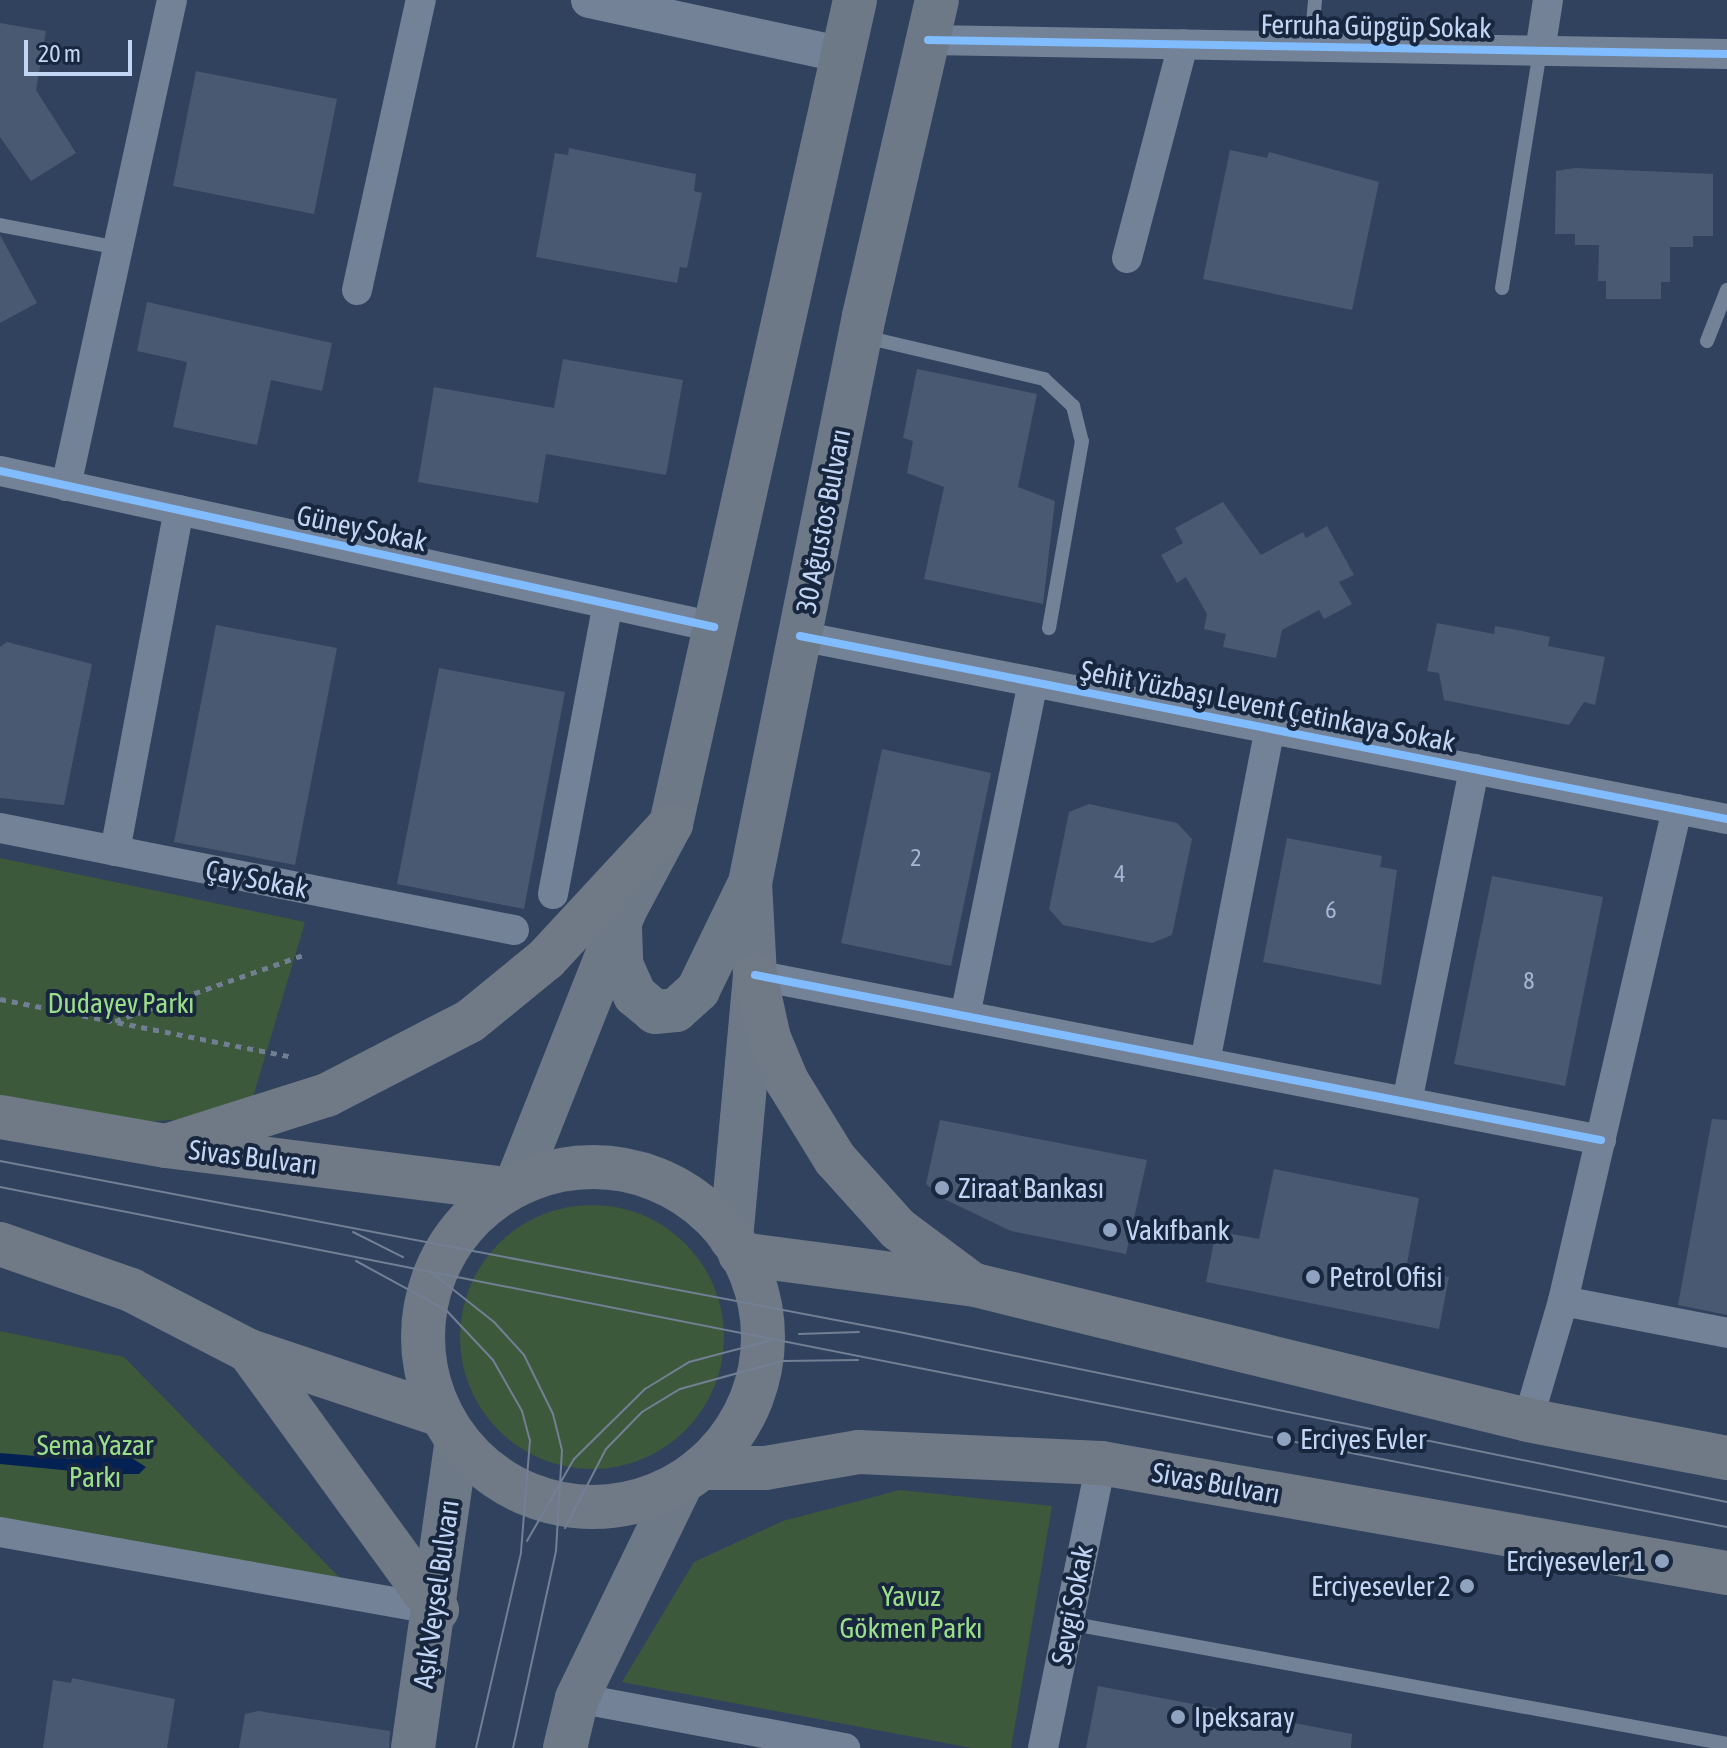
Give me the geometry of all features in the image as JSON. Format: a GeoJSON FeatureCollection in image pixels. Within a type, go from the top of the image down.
{"type":"FeatureCollection","features":[{"type":"Feature","properties":{"kind":"highway"},"geometry":{"type":"LineString","coordinates":[[166,1146],[327,1095],[470,1021],[546,959],[671,824]]}},
{"type":"Feature","properties":{"kind":"highway"},"geometry":{"type":"LineString","coordinates":[[755,975],[769,1038],[787,1081],[835,1159],[898,1229],[975,1285]]}},
{"type":"Feature","properties":{"kind":"highway","name":"Sivas Bulvarı"},"geometry":{"type":"LineString","coordinates":[[0,1117],[166,1146],[511,1187]]}},
{"type":"Feature","properties":{"kind":"highway"},"geometry":{"type":"LineString","coordinates":[[560,1169],[623,1169],[682,1192],[736,1246],[762,1305],[765,1356],[743,1418],[692,1475],[624,1504],[575,1505],[503,1482],[449,1427],[423,1359],[428,1293],[462,1226],[511,1187],[560,1169]]}},
{"type":"Feature","properties":{"kind":"highway"},"geometry":{"type":"LineString","coordinates":[[0,1244],[131,1290],[249,1351],[449,1427]]}},
{"type":"Feature","properties":{"kind":"highway"},"geometry":{"type":"LineString","coordinates":[[736,1246],[975,1285],[1528,1420],[1727,1458]]}},
{"type":"Feature","properties":{"kind":"highway"},"geometry":{"type":"LineString","coordinates":[[249,1351],[437,1610]]}},
{"type":"Feature","properties":{"kind":"highway","name":"Sivas Bulvarı"},"geometry":{"type":"LineString","coordinates":[[692,1475],[765,1468],[859,1452],[1101,1463],[1727,1573]]}},
{"type":"Feature","properties":{"kind":"main road"},"geometry":{"type":"LineString","coordinates":[[511,1187],[625,910],[671,824],[855,0]]}},
{"type":"Feature","properties":{"kind":"main road","name":"30 Ağustos Bulvarı"},"geometry":{"type":"LineString","coordinates":[[736,1246],[755,975],[750,883],[860,336],[932,20]]}},
{"type":"Feature","properties":{"kind":"main road"},"geometry":{"type":"LineString","coordinates":[[625,910],[619,946],[627,981],[646,1007],[666,1012],[698,990],[750,883]]}},
{"type":"Feature","properties":{"kind":"main road","name":"Aşık Veysel Bulvarı"},"geometry":{"type":"LineString","coordinates":[[413,1748],[437,1610],[449,1427]]}},
{"type":"Feature","properties":{"kind":"main road"},"geometry":{"type":"LineString","coordinates":[[565,1748],[577,1698],[692,1475]]}},
{"type":"Feature","properties":{"kind":"street"},"geometry":{"type":"LineString","coordinates":[[66,486],[172,0]]}},
{"type":"Feature","properties":{"kind":"street"},"geometry":{"type":"LineString","coordinates":[[357,290],[421,0]]}},
{"type":"Feature","properties":{"kind":"street"},"geometry":{"type":"LineString","coordinates":[[589,0],[843,55]]}},
{"type":"Feature","properties":{"kind":"street"},"geometry":{"type":"LineString","coordinates":[[1540,51],[1548,0]]}},
{"type":"Feature","properties":{"kind":"street","name":"Ferruha Güpgüp Sokak"},"geometry":{"type":"LineString","coordinates":[[932,20],[1183,44],[1727,54]]}},
{"type":"Feature","properties":{"kind":"street"},"geometry":{"type":"LineString","coordinates":[[1127,258],[1183,44]]}},
{"type":"Feature","properties":{"kind":"street","name":"Güney Sokak"},"geometry":{"type":"LineString","coordinates":[[0,471],[714,627]]}},
{"type":"Feature","properties":{"kind":"street"},"geometry":{"type":"LineString","coordinates":[[115,851],[179,510]]}},
{"type":"Feature","properties":{"kind":"street"},"geometry":{"type":"LineString","coordinates":[[553,894],[608,604]]}},
{"type":"Feature","properties":{"kind":"street","name":"Şehit Yüzbaşı Levent Çetinkaya Sokak"},"geometry":{"type":"LineString","coordinates":[[800,636],[1727,819]]}},
{"type":"Feature","properties":{"kind":"street"},"geometry":{"type":"LineString","coordinates":[[965,1016],[1033,682]]}},
{"type":"Feature","properties":{"kind":"street"},"geometry":{"type":"LineString","coordinates":[[1205,1062],[1270,729]]}},
{"type":"Feature","properties":{"kind":"street"},"geometry":{"type":"LineString","coordinates":[[1407,1102],[1474,769]]}},
{"type":"Feature","properties":{"kind":"street"},"geometry":{"type":"LineString","coordinates":[[1528,1420],[1563,1301],[1677,809]]}},
{"type":"Feature","properties":{"kind":"street","name":"Çay Sokak"},"geometry":{"type":"LineString","coordinates":[[0,828],[514,930]]}},
{"type":"Feature","properties":{"kind":"street"},"geometry":{"type":"LineString","coordinates":[[755,975],[1601,1140]]}},
{"type":"Feature","properties":{"kind":"street"},"geometry":{"type":"LineString","coordinates":[[1563,1301],[1727,1333]]}},
{"type":"Feature","properties":{"kind":"street","name":"Sevgi Sokak"},"geometry":{"type":"LineString","coordinates":[[1043,1748],[1101,1463]]}},
{"type":"Feature","properties":{"kind":"street"},"geometry":{"type":"LineString","coordinates":[[0,1532],[437,1610]]}},
{"type":"Feature","properties":{"kind":"street"},"geometry":{"type":"LineString","coordinates":[[577,1698],[845,1748]]}},
{"type":"Feature","properties":{"kind":"lane"},"geometry":{"type":"LineString","coordinates":[[1311,47],[1315,0]]}},
{"type":"Feature","properties":{"kind":"lane"},"geometry":{"type":"LineString","coordinates":[[1502,288],[1540,51]]}},
{"type":"Feature","properties":{"kind":"lane"},"geometry":{"type":"LineString","coordinates":[[0,225],[118,248]]}},
{"type":"Feature","properties":{"kind":"lane"},"geometry":{"type":"LineString","coordinates":[[1707,341],[1727,290]]}},
{"type":"Feature","properties":{"kind":"lane"},"geometry":{"type":"LineString","coordinates":[[860,336],[1044,379],[1073,406],[1082,441],[1049,628]]}},
{"type":"Feature","properties":{"kind":"lane"},"geometry":{"type":"LineString","coordinates":[[1068,1623],[1727,1744]]}},
{"type":"Feature","properties":{"kind":"path"},"geometry":{"type":"LineString","coordinates":[[114,1021],[303,955]]}},
{"type":"Feature","properties":{"kind":"path"},"geometry":{"type":"LineString","coordinates":[[0,999],[292,1057]]}},
{"type":"Feature","properties":{"kind":"green space","name":"Dudayev Parkı"},"geometry":{"type":"Polygon","coordinates":[[[0,858],[305,922],[248,1114],[131,1123],[0,1099],[0,858]]]}},
{"type":"Feature","properties":{"kind":"green space"},"geometry":{"type":"Polygon","coordinates":[[[579,1205],[605,1205],[630,1210],[654,1220],[686,1243],[702,1263],[714,1286],[722,1311],[722,1363],[714,1388],[702,1411],[686,1431],[666,1447],[630,1464],[605,1469],[579,1469],[554,1464],[530,1454],[498,1431],[482,1411],[465,1375],[460,1350],[460,1324],[465,1299],[475,1275],[498,1243],[518,1227],[554,1210],[579,1205]]]}},
{"type":"Feature","properties":{"kind":"green space","name":"Sema Yazar Parkı"},"geometry":{"type":"Polygon","coordinates":[[[0,1331],[124,1357],[340,1578],[0,1540],[0,1331]]]}},
{"type":"Feature","properties":{"kind":"green space","name":"Yavuz Gökmen Parkı"},"geometry":{"type":"Polygon","coordinates":[[[900,1490],[1052,1506],[1011,1748],[972,1748],[622,1682],[694,1562],[783,1521],[900,1490]]]}},
{"type":"Feature","properties":{"kind":"water"},"geometry":{"type":"Polygon","coordinates":[[[122,1452],[146,1467],[139,1474],[104,1474],[0,1464],[0,1453],[72,1459],[122,1452]]]}},
{"type":"Feature","properties":{"kind":"building"},"geometry":{"type":"Polygon","coordinates":[[[0,23],[46,31],[36,90],[76,153],[31,181],[0,137],[0,23]]]}},
{"type":"Feature","properties":{"kind":"building"},"geometry":{"type":"Polygon","coordinates":[[[196,71],[337,99],[314,214],[173,186],[196,71]]]}},
{"type":"Feature","properties":{"kind":"building"},"geometry":{"type":"Polygon","coordinates":[[[569,148],[696,174],[694,191],[702,193],[687,268],[680,267],[677,283],[536,257],[555,153],[568,155],[569,148]]]}},
{"type":"Feature","properties":{"kind":"building"},"geometry":{"type":"Polygon","coordinates":[[[1230,150],[1267,158],[1269,152],[1379,182],[1352,310],[1203,279],[1230,150]]]}},
{"type":"Feature","properties":{"kind":"building"},"geometry":{"type":"Polygon","coordinates":[[[1575,168],[1713,174],[1713,236],[1693,236],[1693,247],[1670,247],[1670,282],[1661,282],[1661,299],[1606,299],[1606,281],[1598,281],[1599,245],[1575,245],[1575,234],[1555,234],[1556,171],[1575,168]]]}},
{"type":"Feature","properties":{"kind":"building"},"geometry":{"type":"Polygon","coordinates":[[[0,235],[37,303],[0,323],[0,235]]]}},
{"type":"Feature","properties":{"kind":"building"},"geometry":{"type":"Polygon","coordinates":[[[147,302],[332,343],[322,391],[271,380],[257,445],[173,427],[187,362],[137,351],[147,302]]]}},
{"type":"Feature","properties":{"kind":"building"},"geometry":{"type":"Polygon","coordinates":[[[563,359],[683,380],[666,475],[546,454],[538,503],[418,482],[434,387],[554,408],[563,359]]]}},
{"type":"Feature","properties":{"kind":"building"},"geometry":{"type":"Polygon","coordinates":[[[917,369],[1037,394],[1018,487],[1055,501],[1043,604],[924,579],[944,487],[907,473],[913,441],[903,438],[917,369]]]}},
{"type":"Feature","properties":{"kind":"building"},"geometry":{"type":"Polygon","coordinates":[[[1223,502],[1261,555],[1303,532],[1306,538],[1327,526],[1354,575],[1339,582],[1352,604],[1324,619],[1319,610],[1282,630],[1276,658],[1223,647],[1226,634],[1204,629],[1207,614],[1186,577],[1177,583],[1161,555],[1183,543],[1175,528],[1223,502]]]}},
{"type":"Feature","properties":{"kind":"building"},"geometry":{"type":"Polygon","coordinates":[[[1437,623],[1494,634],[1495,626],[1522,631],[1550,637],[1548,646],[1605,657],[1595,705],[1584,702],[1569,725],[1444,700],[1439,673],[1427,671],[1437,623]]]}},
{"type":"Feature","properties":{"kind":"building"},"geometry":{"type":"Polygon","coordinates":[[[216,625],[337,648],[295,865],[174,842],[216,625]]]}},
{"type":"Feature","properties":{"kind":"building"},"geometry":{"type":"Polygon","coordinates":[[[7,642],[92,664],[64,805],[0,798],[0,647],[7,642]]]}},
{"type":"Feature","properties":{"kind":"building"},"geometry":{"type":"Polygon","coordinates":[[[439,668],[565,692],[524,909],[397,884],[439,668]]]}},
{"type":"Feature","properties":{"kind":"building"},"geometry":{"type":"Polygon","coordinates":[[[882,749],[991,773],[951,966],[841,943],[882,749]]]}},
{"type":"Feature","properties":{"kind":"building"},"geometry":{"type":"Polygon","coordinates":[[[1089,804],[1177,823],[1192,839],[1172,935],[1152,943],[1063,925],[1049,909],[1069,812],[1089,804]]]}},
{"type":"Feature","properties":{"kind":"building"},"geometry":{"type":"Polygon","coordinates":[[[1287,838],[1382,856],[1380,867],[1397,870],[1381,985],[1263,962],[1287,838]]]}},
{"type":"Feature","properties":{"kind":"building"},"geometry":{"type":"Polygon","coordinates":[[[1492,876],[1603,897],[1565,1086],[1454,1064],[1492,876]]]}},
{"type":"Feature","properties":{"kind":"building"},"geometry":{"type":"Polygon","coordinates":[[[1712,1119],[1727,1120],[1727,1315],[1678,1305],[1712,1119]]]}},
{"type":"Feature","properties":{"kind":"building"},"geometry":{"type":"Polygon","coordinates":[[[940,1120],[1147,1160],[1126,1254],[1011,1231],[944,1199],[926,1184],[940,1120]]]}},
{"type":"Feature","properties":{"kind":"building"},"geometry":{"type":"Polygon","coordinates":[[[1274,1169],[1419,1198],[1406,1269],[1449,1277],[1439,1329],[1206,1282],[1216,1231],[1259,1239],[1274,1169]]]}},
{"type":"Feature","properties":{"kind":"building"},"geometry":{"type":"Polygon","coordinates":[[[72,1678],[175,1699],[167,1748],[43,1748],[53,1680],[71,1683],[72,1678]]]}},
{"type":"Feature","properties":{"kind":"building","name":"Ipeksaray"},"geometry":{"type":"Polygon","coordinates":[[[1098,1686],[1352,1734],[1351,1748],[1086,1748],[1098,1686]]]}},
{"type":"Feature","properties":{"kind":"building"},"geometry":{"type":"Polygon","coordinates":[[[258,1711],[390,1731],[389,1748],[239,1748],[245,1714],[258,1711]]]}},
{"type":"Feature","properties":{"kind":"tram line"},"geometry":{"type":"LineString","coordinates":[[0,1161],[899,1332],[1727,1502]]}},
{"type":"Feature","properties":{"kind":"tram line"},"geometry":{"type":"LineString","coordinates":[[0,1187],[1727,1527]]}},
{"type":"Feature","properties":{"kind":"tram line"},"geometry":{"type":"LineString","coordinates":[[353,1232],[403,1257]]}},
{"type":"Feature","properties":{"kind":"tram line"},"geometry":{"type":"LineString","coordinates":[[356,1261],[446,1310],[493,1360],[522,1411],[530,1440],[521,1553],[476,1748]]}},
{"type":"Feature","properties":{"kind":"tram line"},"geometry":{"type":"LineString","coordinates":[[431,1272],[494,1322],[524,1355],[553,1414],[562,1450],[556,1551],[513,1748]]}},
{"type":"Feature","properties":{"kind":"tram line"},"geometry":{"type":"LineString","coordinates":[[799,1334],[859,1332]]}},
{"type":"Feature","properties":{"kind":"tram line"},"geometry":{"type":"LineString","coordinates":[[527,1541],[574,1459],[645,1389],[689,1362],[772,1340]]}},
{"type":"Feature","properties":{"kind":"tram line"},"geometry":{"type":"LineString","coordinates":[[565,1528],[606,1449],[642,1412],[680,1389],[782,1361],[858,1360]]}},
{"type":"Feature","properties":{"kind":"cycle path"},"geometry":{"type":"LineString","coordinates":[[928,40],[1727,54]]}},
{"type":"Feature","properties":{"kind":"cycle path"},"geometry":{"type":"LineString","coordinates":[[0,471],[714,627]]}},
{"type":"Feature","properties":{"kind":"cycle path"},"geometry":{"type":"LineString","coordinates":[[800,636],[1727,819]]}},
{"type":"Feature","properties":{"kind":"cycle path"},"geometry":{"type":"LineString","coordinates":[[755,975],[1601,1140]]}},
{"type":"Feature","properties":{"kind":"place","name":"Ziraat Bankası"},"geometry":{"type":"Point","coordinates":[942,1188]}},
{"type":"Feature","properties":{"kind":"place","name":"Vakıfbank"},"geometry":{"type":"Point","coordinates":[1110,1230]}},
{"type":"Feature","properties":{"kind":"place","name":"Petrol Ofisi"},"geometry":{"type":"Point","coordinates":[1313,1277]}},
{"type":"Feature","properties":{"kind":"place","name":"Erciyes Evler"},"geometry":{"type":"Point","coordinates":[1284,1439]}},
{"type":"Feature","properties":{"kind":"place","name":"Erciyesevler 1"},"geometry":{"type":"Point","coordinates":[1662,1561]}},
{"type":"Feature","properties":{"kind":"place","name":"Erciyesevler 2"},"geometry":{"type":"Point","coordinates":[1467,1586]}},
{"type":"Feature","properties":{"kind":"place","name":"Ipeksaray"},"geometry":{"type":"Point","coordinates":[1178,1717]}}]}
